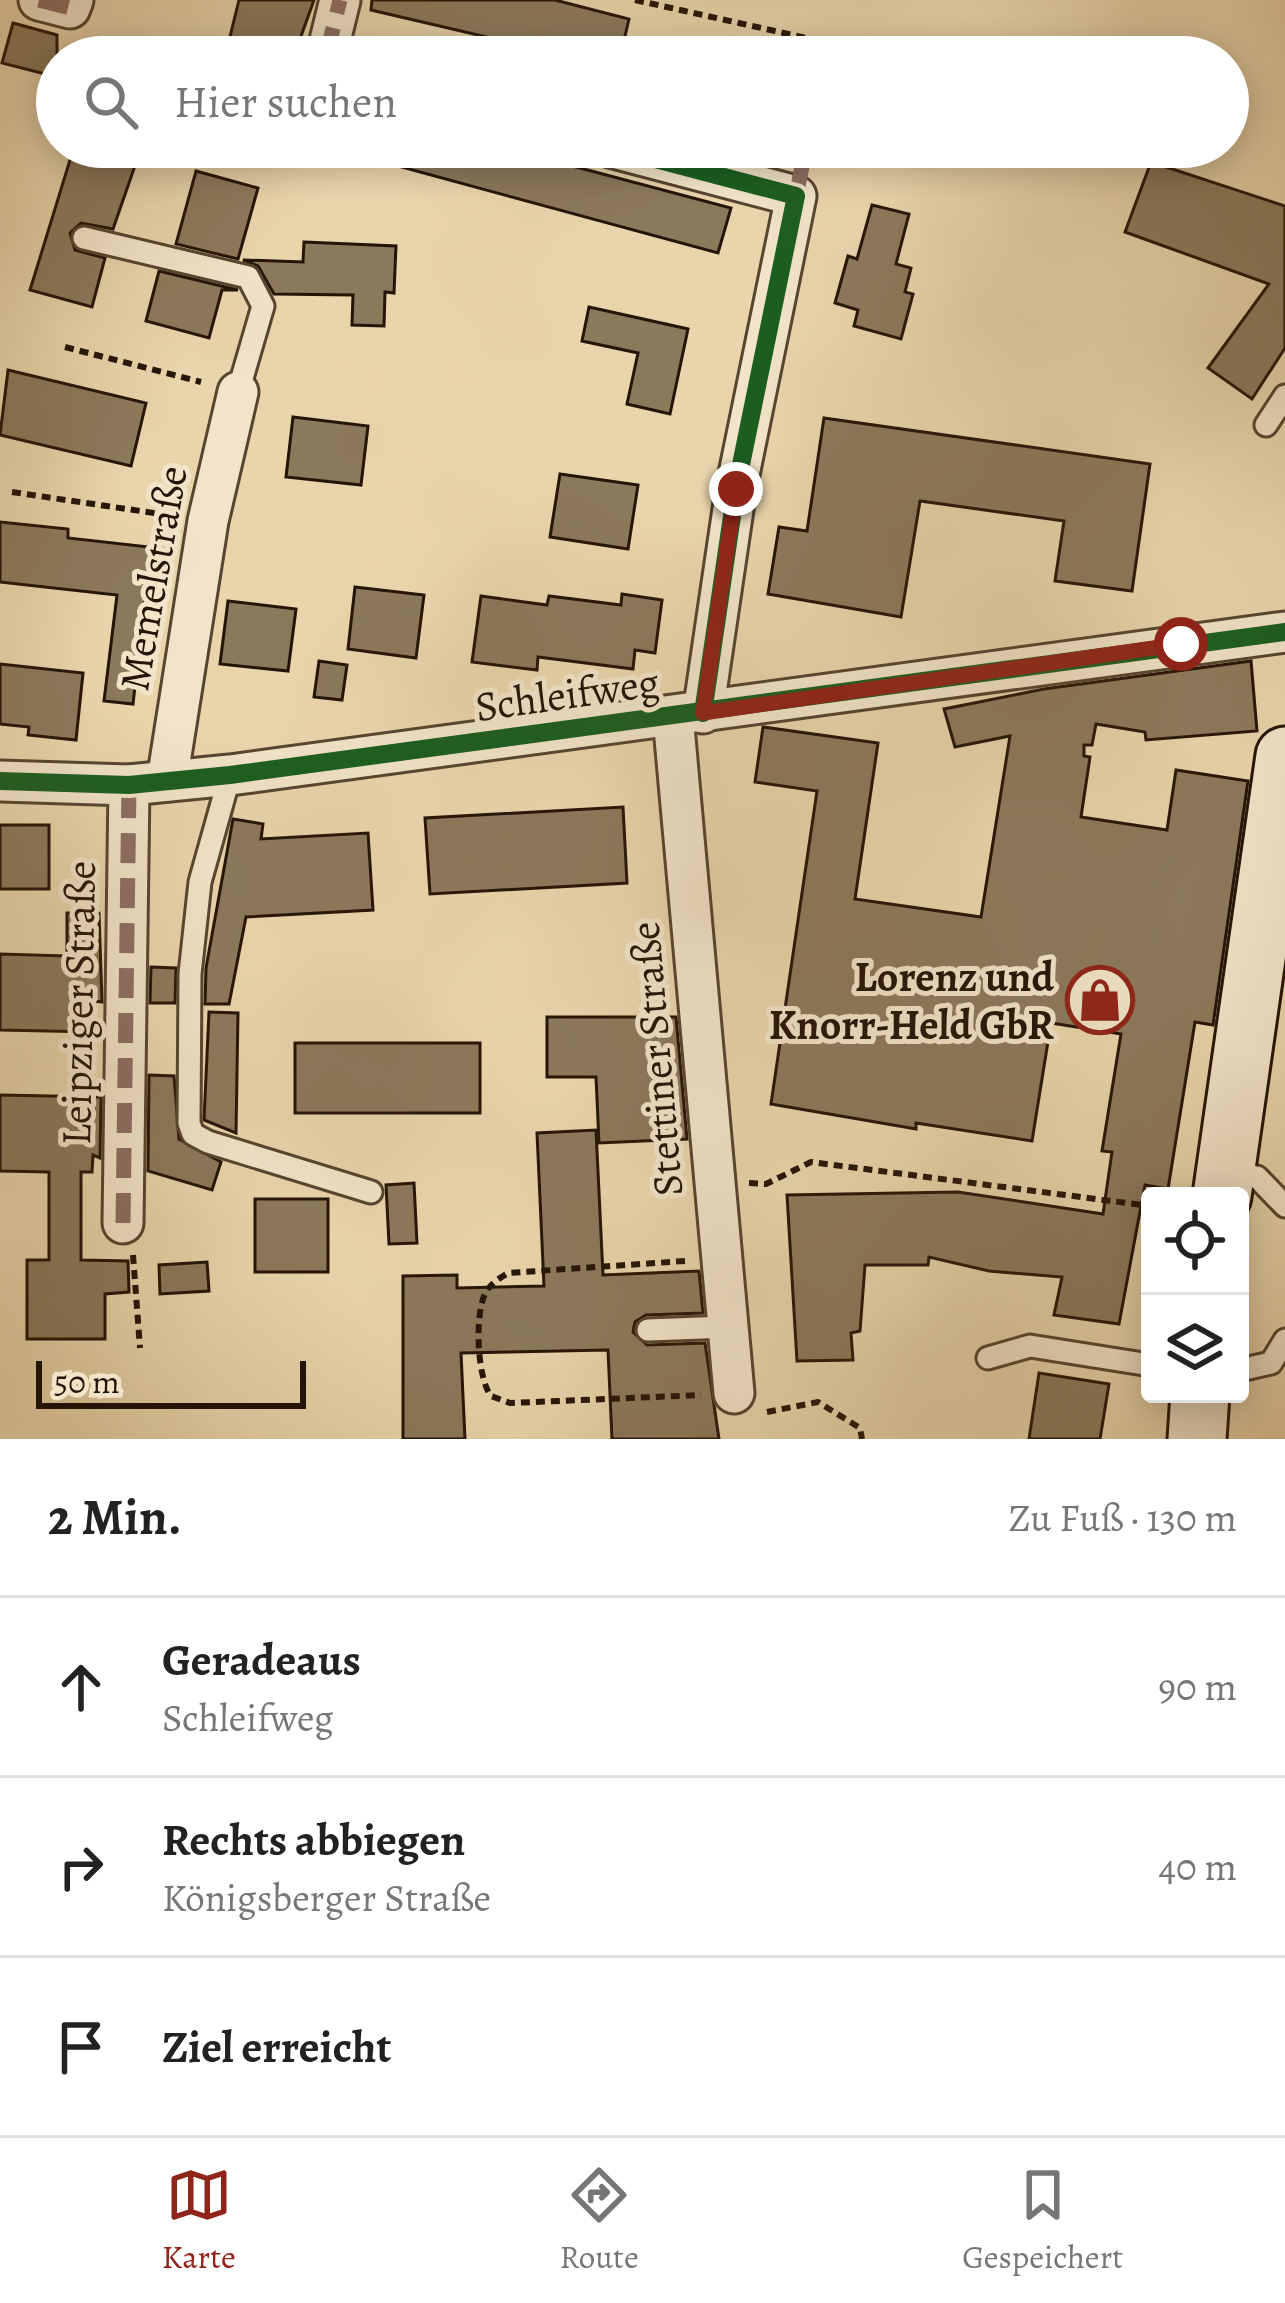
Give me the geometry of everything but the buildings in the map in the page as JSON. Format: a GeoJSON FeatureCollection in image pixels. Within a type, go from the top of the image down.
{"type":"FeatureCollection","features":[{"type":"Feature","properties":{"kind":"street"},"geometry":{"type":"LineString","coordinates":[[39,0],[70,8],[73,0]]}},
{"type":"Feature","properties":{"kind":"street"},"geometry":{"type":"LineString","coordinates":[[331,36],[340,0]]}},
{"type":"Feature","properties":{"kind":"street","name":"Stettiner Straße"},"geometry":{"type":"LineString","coordinates":[[690,168],[796,196],[688,715],[728,1327],[749,1403]]}},
{"type":"Feature","properties":{"kind":"street","name":"Memelstraße"},"geometry":{"type":"LineString","coordinates":[[148,783],[238,392]]}},
{"type":"Feature","properties":{"kind":"street","name":"Schleifweg"},"geometry":{"type":"LineString","coordinates":[[0,781],[148,783],[230,775],[1285,632]]}},
{"type":"Feature","properties":{"kind":"street"},"geometry":{"type":"LineString","coordinates":[[1224,1184],[1285,756]]}},
{"type":"Feature","properties":{"kind":"street","name":"Leipziger Straße"},"geometry":{"type":"LineString","coordinates":[[123,1223],[148,783]]}},
{"type":"Feature","properties":{"kind":"street"},"geometry":{"type":"LineString","coordinates":[[1197,1439],[1199,1403]]}},
{"type":"Feature","properties":{"kind":"lane"},"geometry":{"type":"LineString","coordinates":[[84,238],[248,277],[263,306],[238,392]]}},
{"type":"Feature","properties":{"kind":"lane"},"geometry":{"type":"LineString","coordinates":[[1266,425],[1285,396]]}},
{"type":"Feature","properties":{"kind":"lane"},"geometry":{"type":"LineString","coordinates":[[230,775],[200,882],[190,974],[189,1123],[193,1134],[208,1142],[371,1192]]}},
{"type":"Feature","properties":{"kind":"lane"},"geometry":{"type":"LineString","coordinates":[[1224,1184],[1257,1177],[1285,1206]]}},
{"type":"Feature","properties":{"kind":"lane"},"geometry":{"type":"LineString","coordinates":[[648,1330],[728,1327]]}},
{"type":"Feature","properties":{"kind":"lane"},"geometry":{"type":"LineString","coordinates":[[1249,1368],[1270,1363],[1285,1340]]}},
{"type":"Feature","properties":{"kind":"lane"},"geometry":{"type":"LineString","coordinates":[[988,1358],[1030,1346],[1141,1364]]}},
{"type":"Feature","properties":{"kind":"path"},"geometry":{"type":"LineString","coordinates":[[635,0],[797,36]]}},
{"type":"Feature","properties":{"kind":"path"},"geometry":{"type":"LineString","coordinates":[[65,347],[238,392]]}},
{"type":"Feature","properties":{"kind":"path"},"geometry":{"type":"LineString","coordinates":[[12,492],[208,521]]}},
{"type":"Feature","properties":{"kind":"path"},"geometry":{"type":"LineString","coordinates":[[716,1181],[766,1184],[811,1162],[1141,1205]]}},
{"type":"Feature","properties":{"kind":"path"},"geometry":{"type":"LineString","coordinates":[[123,1223],[138,1267],[140,1348]]}},
{"type":"Feature","properties":{"kind":"path"},"geometry":{"type":"LineString","coordinates":[[722,1259],[508,1273],[487,1291],[482,1304],[482,1379],[491,1396],[510,1403],[818,1402],[860,1428],[862,1439]]}},
{"type":"Feature","properties":{"kind":"marked path"},"geometry":{"type":"LineString","coordinates":[[39,0],[70,8],[73,0]]}},
{"type":"Feature","properties":{"kind":"marked path"},"geometry":{"type":"LineString","coordinates":[[331,36],[340,0]]}},
{"type":"Feature","properties":{"kind":"marked path"},"geometry":{"type":"LineString","coordinates":[[796,196],[802,168]]}},
{"type":"Feature","properties":{"kind":"marked path"},"geometry":{"type":"LineString","coordinates":[[123,1223],[129,785]]}},
{"type":"Feature","properties":{"kind":"cycle path"},"geometry":{"type":"LineString","coordinates":[[690,168],[796,196],[736,489],[703,713]]}},
{"type":"Feature","properties":{"kind":"cycle path"},"geometry":{"type":"LineString","coordinates":[[0,781],[129,785],[230,775],[1285,632]]}},
{"type":"Feature","properties":{"kind":"place","name":"Lorenz und Knorr-Held GbR"},"geometry":{"type":"Point","coordinates":[1100,1000]}},
{"type":"Feature","properties":{"kind":"route"},"geometry":{"type":"LineString","coordinates":[[736,489],[703,713],[1181,644]]}}]}
